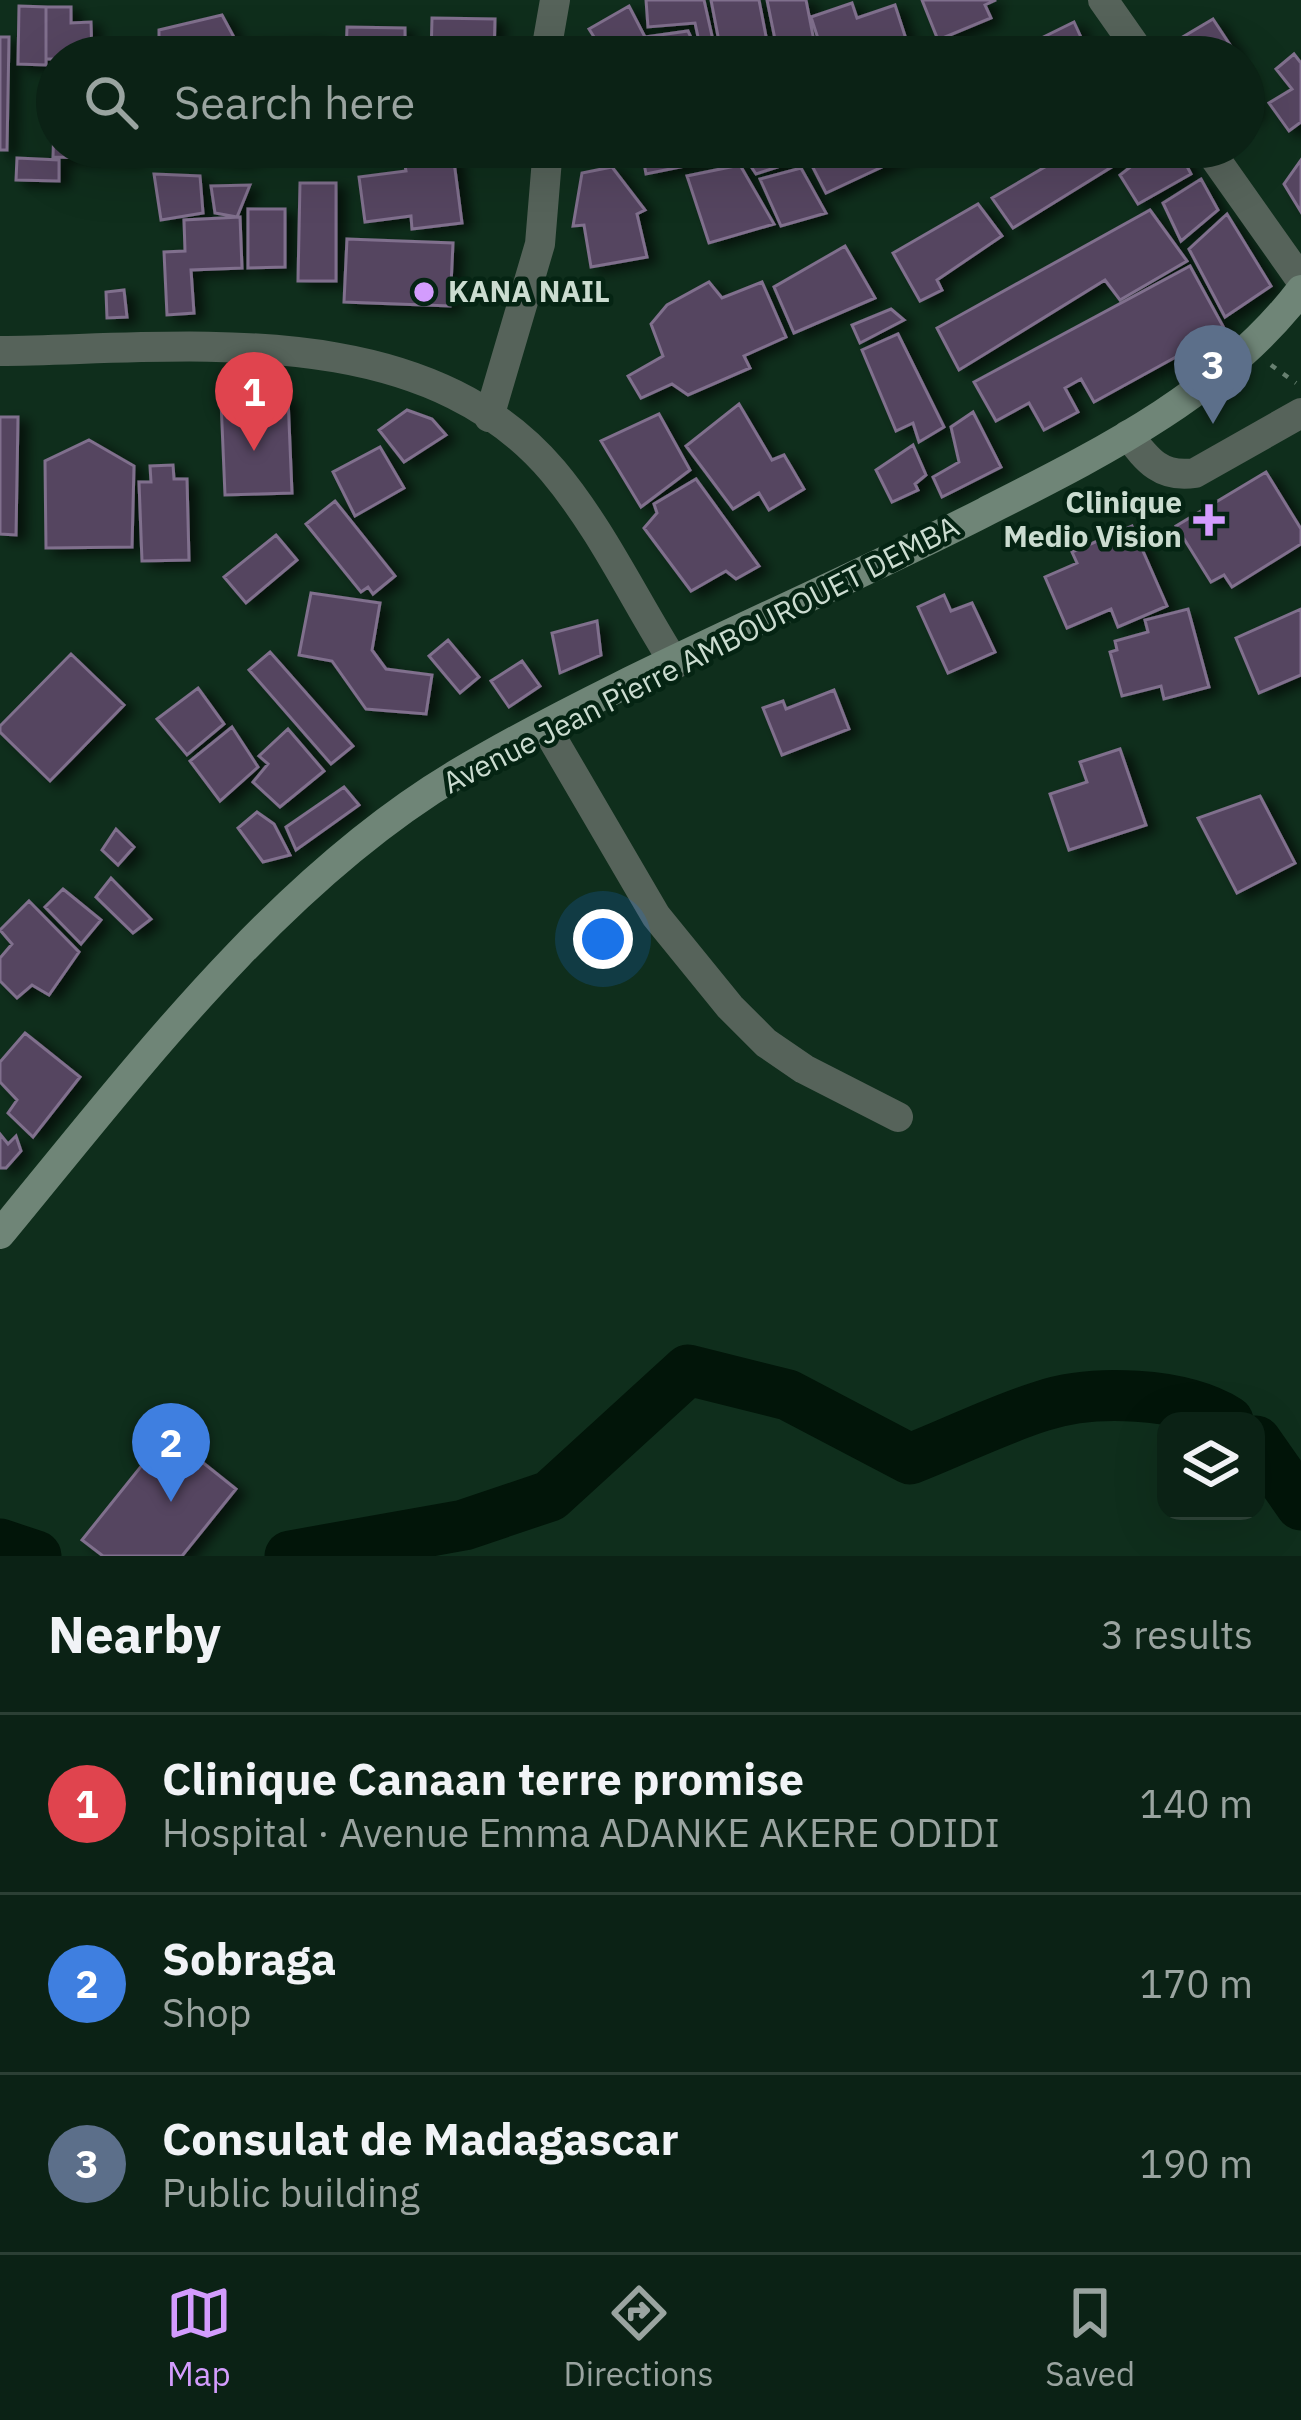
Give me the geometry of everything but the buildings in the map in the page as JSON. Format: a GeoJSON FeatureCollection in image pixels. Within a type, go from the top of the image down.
{"type":"FeatureCollection","features":[{"type":"Feature","properties":{"kind":"main road","name":"Avenue Jean Pierre AMBOUROUET DEMBA"},"geometry":{"type":"LineString","coordinates":[[0,1234],[211,986],[310,885],[410,804],[545,726],[927,542],[1128,435],[1225,368],[1301,290]]}},
{"type":"Feature","properties":{"kind":"street"},"geometry":{"type":"LineString","coordinates":[[549,36],[555,0]]}},
{"type":"Feature","properties":{"kind":"street"},"geometry":{"type":"LineString","coordinates":[[1103,0],[1128,36]]}},
{"type":"Feature","properties":{"kind":"street"},"geometry":{"type":"LineString","coordinates":[[489,417],[540,244],[546,168]]}},
{"type":"Feature","properties":{"kind":"street"},"geometry":{"type":"LineString","coordinates":[[1222,168],[1301,280]]}},
{"type":"Feature","properties":{"kind":"street"},"geometry":{"type":"LineString","coordinates":[[0,351],[326,356],[392,367],[446,389],[489,417],[553,471],[675,664]]}},
{"type":"Feature","properties":{"kind":"street"},"geometry":{"type":"LineString","coordinates":[[1128,435],[1158,471],[1178,476],[1195,472],[1301,413]]}},
{"type":"Feature","properties":{"kind":"street"},"geometry":{"type":"LineString","coordinates":[[545,726],[656,916],[730,1007],[766,1043],[804,1069],[898,1117]]}},
{"type":"Feature","properties":{"kind":"waterway"},"geometry":{"type":"LineString","coordinates":[[290,1556],[464,1525],[550,1496],[688,1370],[788,1395],[910,1459],[1025,1412],[1086,1397],[1162,1399],[1211,1412]]}},
{"type":"Feature","properties":{"kind":"waterway"},"geometry":{"type":"LineString","coordinates":[[1265,1454],[1301,1505]]}},
{"type":"Feature","properties":{"kind":"waterway"},"geometry":{"type":"LineString","coordinates":[[0,1544],[36,1556]]}},
{"type":"Feature","properties":{"kind":"place","name":"KANA NAIL"},"geometry":{"type":"Point","coordinates":[424,292]}},
{"type":"Feature","properties":{"kind":"place","name":"Consulat de Madagascar"},"geometry":{"type":"Point","coordinates":[1213,424]}},
{"type":"Feature","properties":{"kind":"place","name":"Clinique Canaan terre promise"},"geometry":{"type":"Point","coordinates":[254,451]}},
{"type":"Feature","properties":{"kind":"place","name":"Clinique Medio Vision"},"geometry":{"type":"Point","coordinates":[1209,520]}},
{"type":"Feature","properties":{"kind":"place","name":"Sobraga"},"geometry":{"type":"Point","coordinates":[171,1502]}}]}
